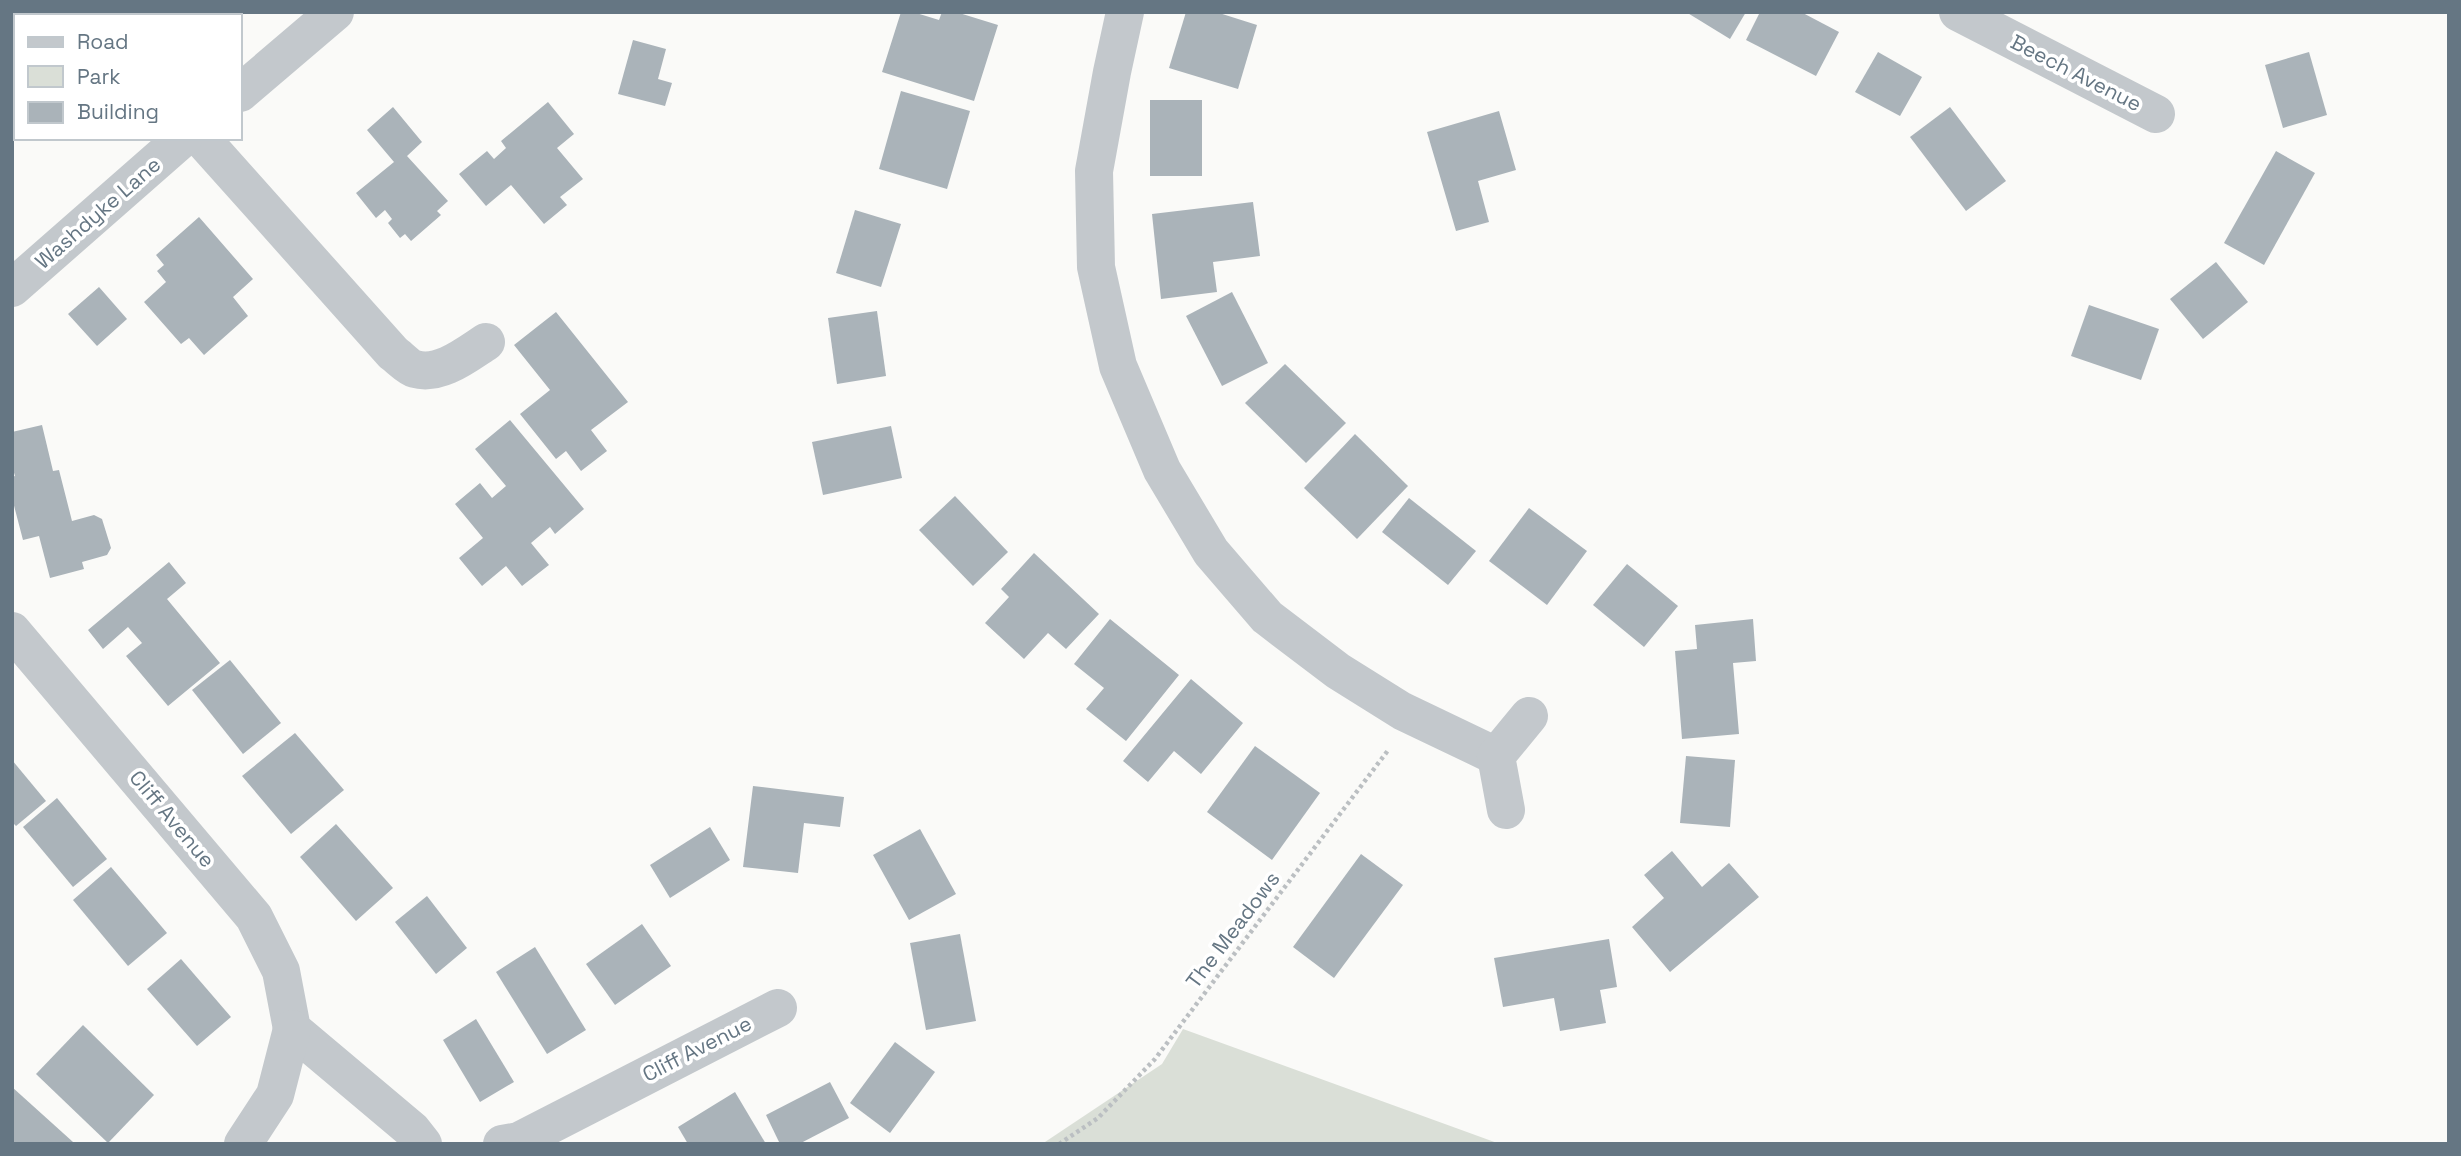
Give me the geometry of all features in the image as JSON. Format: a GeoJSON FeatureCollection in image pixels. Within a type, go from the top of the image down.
{"type":"FeatureCollection","features":[{"type":"Feature","properties":{"kind":"street"},"geometry":{"type":"LineString","coordinates":[[242,91],[335,12]]}},
{"type":"Feature","properties":{"kind":"street"},"geometry":{"type":"LineString","coordinates":[[1125,12],[1094,171],[1096,267],[1118,366],[1162,470],[1211,552],[1267,617],[1338,671],[1414,716],[1496,756]]}},
{"type":"Feature","properties":{"kind":"street","name":"Beech Avenue"},"geometry":{"type":"LineString","coordinates":[[1958,12],[2156,114]]}},
{"type":"Feature","properties":{"kind":"street","name":"Washdyke Lane"},"geometry":{"type":"LineString","coordinates":[[12,289],[181,140]]}},
{"type":"Feature","properties":{"kind":"street"},"geometry":{"type":"LineString","coordinates":[[203,140],[393,353],[414,369],[434,370],[463,357],[486,342]]}},
{"type":"Feature","properties":{"kind":"street","name":"Cliff Avenue"},"geometry":{"type":"LineString","coordinates":[[12,631],[254,917],[281,971],[292,1029],[275,1095],[243,1144]]}},
{"type":"Feature","properties":{"kind":"street"},"geometry":{"type":"LineString","coordinates":[[1506,810],[1496,756],[1528,716]]}},
{"type":"Feature","properties":{"kind":"street","name":"Cliff Avenue"},"geometry":{"type":"LineString","coordinates":[[502,1144],[519,1141],[778,1008]]}},
{"type":"Feature","properties":{"kind":"street"},"geometry":{"type":"LineString","coordinates":[[292,1029],[412,1130],[423,1144]]}},
{"type":"Feature","properties":{"kind":"path","name":"The Meadows"},"geometry":{"type":"LineString","coordinates":[[1059,1144],[1098,1118],[1155,1059],[1414,716]]}},
{"type":"Feature","properties":{"kind":"green space"},"geometry":{"type":"Polygon","coordinates":[[[1183,1029],[1500,1144],[1042,1144],[1162,1064],[1183,1029]]]}},
{"type":"Feature","properties":{"kind":"building"},"geometry":{"type":"Polygon","coordinates":[[[901,12],[913,12],[939,20],[942,12],[956,12],[998,25],[974,101],[882,72],[901,12]]]}},
{"type":"Feature","properties":{"kind":"building"},"geometry":{"type":"Polygon","coordinates":[[[1186,12],[1216,12],[1257,25],[1238,89],[1169,68],[1186,12]]]}},
{"type":"Feature","properties":{"kind":"building"},"geometry":{"type":"Polygon","coordinates":[[[1686,12],[1746,12],[1730,39],[1686,12]]]}},
{"type":"Feature","properties":{"kind":"building"},"geometry":{"type":"Polygon","coordinates":[[[1760,12],[1801,12],[1839,32],[1816,76],[1746,40],[1760,12]]]}},
{"type":"Feature","properties":{"kind":"building"},"geometry":{"type":"Polygon","coordinates":[[[633,40],[666,49],[658,79],[672,83],[665,106],[618,94],[633,40]]]}},
{"type":"Feature","properties":{"kind":"building"},"geometry":{"type":"Polygon","coordinates":[[[1878,52],[1922,77],[1900,116],[1855,92],[1878,52]]]}},
{"type":"Feature","properties":{"kind":"building"},"geometry":{"type":"Polygon","coordinates":[[[2309,52],[2327,115],[2283,128],[2265,65],[2309,52]]]}},
{"type":"Feature","properties":{"kind":"building"},"geometry":{"type":"Polygon","coordinates":[[[901,91],[970,111],[947,189],[879,169],[901,91]]]}},
{"type":"Feature","properties":{"kind":"building"},"geometry":{"type":"Polygon","coordinates":[[[1150,100],[1202,100],[1202,176],[1150,176],[1150,100]]]}},
{"type":"Feature","properties":{"kind":"building"},"geometry":{"type":"Polygon","coordinates":[[[548,102],[574,134],[557,148],[583,179],[560,197],[567,205],[544,224],[511,185],[486,206],[459,174],[487,151],[494,159],[506,148],[501,141],[548,102]]]}},
{"type":"Feature","properties":{"kind":"building"},"geometry":{"type":"Polygon","coordinates":[[[393,107],[422,142],[407,156],[448,201],[437,211],[441,215],[411,241],[405,234],[400,238],[388,223],[392,219],[385,210],[376,218],[356,193],[394,162],[367,130],[393,107]]]}},
{"type":"Feature","properties":{"kind":"building"},"geometry":{"type":"Polygon","coordinates":[[[1950,107],[2006,181],[1966,211],[1910,137],[1950,107]]]}},
{"type":"Feature","properties":{"kind":"building"},"geometry":{"type":"Polygon","coordinates":[[[1499,111],[1516,170],[1478,181],[1489,222],[1456,231],[1427,132],[1499,111]]]}},
{"type":"Feature","properties":{"kind":"building"},"geometry":{"type":"Polygon","coordinates":[[[2276,151],[2315,173],[2264,265],[2224,243],[2276,151]]]}},
{"type":"Feature","properties":{"kind":"building"},"geometry":{"type":"Polygon","coordinates":[[[1253,202],[1260,256],[1213,262],[1217,292],[1161,299],[1152,214],[1253,202]]]}},
{"type":"Feature","properties":{"kind":"building"},"geometry":{"type":"Polygon","coordinates":[[[855,210],[901,224],[881,287],[836,273],[855,210]]]}},
{"type":"Feature","properties":{"kind":"building"},"geometry":{"type":"Polygon","coordinates":[[[199,217],[253,279],[233,297],[248,316],[204,355],[189,338],[181,344],[144,302],[166,282],[157,271],[164,265],[156,255],[199,217]]]}},
{"type":"Feature","properties":{"kind":"building"},"geometry":{"type":"Polygon","coordinates":[[[2216,262],[2248,302],[2203,339],[2170,299],[2216,262]]]}},
{"type":"Feature","properties":{"kind":"building"},"geometry":{"type":"Polygon","coordinates":[[[99,287],[127,319],[97,346],[68,314],[99,287]]]}},
{"type":"Feature","properties":{"kind":"building"},"geometry":{"type":"Polygon","coordinates":[[[1232,292],[1268,363],[1222,386],[1186,316],[1232,292]]]}},
{"type":"Feature","properties":{"kind":"building"},"geometry":{"type":"Polygon","coordinates":[[[2089,305],[2159,329],[2141,380],[2071,356],[2089,305]]]}},
{"type":"Feature","properties":{"kind":"building"},"geometry":{"type":"Polygon","coordinates":[[[877,311],[886,376],[837,384],[828,318],[877,311]]]}},
{"type":"Feature","properties":{"kind":"building"},"geometry":{"type":"Polygon","coordinates":[[[556,312],[628,402],[591,430],[607,451],[581,471],[566,451],[556,459],[520,414],[550,390],[514,345],[556,312]]]}},
{"type":"Feature","properties":{"kind":"building"},"geometry":{"type":"Polygon","coordinates":[[[1285,364],[1346,423],[1306,463],[1245,403],[1285,364]]]}},
{"type":"Feature","properties":{"kind":"building"},"geometry":{"type":"Polygon","coordinates":[[[510,420],[584,509],[555,534],[550,527],[531,543],[549,565],[522,586],[506,566],[482,586],[459,558],[483,538],[455,504],[480,483],[492,498],[506,486],[475,449],[510,420]]]}},
{"type":"Feature","properties":{"kind":"building"},"geometry":{"type":"Polygon","coordinates":[[[42,425],[53,471],[59,470],[72,521],[94,515],[102,519],[111,548],[107,555],[82,562],[84,569],[50,578],[39,536],[23,540],[12,498],[12,477],[15,476],[12,466],[12,432],[42,425]]]}},
{"type":"Feature","properties":{"kind":"building"},"geometry":{"type":"Polygon","coordinates":[[[891,426],[902,478],[823,495],[812,442],[891,426]]]}},
{"type":"Feature","properties":{"kind":"building"},"geometry":{"type":"Polygon","coordinates":[[[1355,434],[1408,486],[1357,539],[1304,488],[1355,434]]]}},
{"type":"Feature","properties":{"kind":"building"},"geometry":{"type":"Polygon","coordinates":[[[955,496],[1008,552],[973,586],[919,530],[955,496]]]}},
{"type":"Feature","properties":{"kind":"building"},"geometry":{"type":"Polygon","coordinates":[[[1409,498],[1476,551],[1448,585],[1382,532],[1409,498]]]}},
{"type":"Feature","properties":{"kind":"building"},"geometry":{"type":"Polygon","coordinates":[[[1529,508],[1587,551],[1547,605],[1489,561],[1529,508]]]}},
{"type":"Feature","properties":{"kind":"building"},"geometry":{"type":"Polygon","coordinates":[[[1034,553],[1099,614],[1066,649],[1048,633],[1024,659],[985,623],[1009,597],[1001,589],[1034,553]]]}},
{"type":"Feature","properties":{"kind":"building"},"geometry":{"type":"Polygon","coordinates":[[[169,562],[186,583],[167,599],[220,663],[168,706],[126,656],[142,643],[128,627],[103,649],[88,630],[169,562]]]}},
{"type":"Feature","properties":{"kind":"building"},"geometry":{"type":"Polygon","coordinates":[[[1627,564],[1678,606],[1644,647],[1593,605],[1627,564]]]}},
{"type":"Feature","properties":{"kind":"building"},"geometry":{"type":"Polygon","coordinates":[[[1110,619],[1179,675],[1126,741],[1086,709],[1104,688],[1074,664],[1110,619]]]}},
{"type":"Feature","properties":{"kind":"building"},"geometry":{"type":"Polygon","coordinates":[[[1753,619],[1756,661],[1733,663],[1739,734],[1682,739],[1675,651],[1697,649],[1695,625],[1753,619]]]}},
{"type":"Feature","properties":{"kind":"building"},"geometry":{"type":"Polygon","coordinates":[[[230,660],[281,723],[243,754],[192,690],[230,660]]]}},
{"type":"Feature","properties":{"kind":"building"},"geometry":{"type":"Polygon","coordinates":[[[1191,679],[1243,723],[1201,774],[1174,751],[1148,782],[1123,761],[1191,679]]]}},
{"type":"Feature","properties":{"kind":"building"},"geometry":{"type":"Polygon","coordinates":[[[295,733],[344,790],[291,834],[242,776],[295,733]]]}},
{"type":"Feature","properties":{"kind":"building"},"geometry":{"type":"Polygon","coordinates":[[[1255,746],[1320,793],[1272,860],[1207,812],[1255,746]]]}},
{"type":"Feature","properties":{"kind":"building"},"geometry":{"type":"Polygon","coordinates":[[[1686,756],[1735,760],[1730,827],[1680,823],[1686,756]]]}},
{"type":"Feature","properties":{"kind":"building"},"geometry":{"type":"Polygon","coordinates":[[[12,760],[46,801],[16,826],[12,822],[12,760]]]}},
{"type":"Feature","properties":{"kind":"building"},"geometry":{"type":"Polygon","coordinates":[[[753,786],[844,797],[840,827],[804,823],[798,873],[743,867],[753,786]]]}},
{"type":"Feature","properties":{"kind":"building"},"geometry":{"type":"Polygon","coordinates":[[[57,798],[107,859],[73,887],[23,827],[57,798]]]}},
{"type":"Feature","properties":{"kind":"building"},"geometry":{"type":"Polygon","coordinates":[[[336,824],[393,888],[356,921],[300,857],[336,824]]]}},
{"type":"Feature","properties":{"kind":"building"},"geometry":{"type":"Polygon","coordinates":[[[710,827],[730,860],[670,898],[650,865],[710,827]]]}},
{"type":"Feature","properties":{"kind":"building"},"geometry":{"type":"Polygon","coordinates":[[[920,829],[956,894],[909,920],[873,855],[920,829]]]}},
{"type":"Feature","properties":{"kind":"building"},"geometry":{"type":"Polygon","coordinates":[[[1672,851],[1702,887],[1729,863],[1759,897],[1670,972],[1632,927],[1664,898],[1644,875],[1672,851]]]}},
{"type":"Feature","properties":{"kind":"building"},"geometry":{"type":"Polygon","coordinates":[[[1361,854],[1403,885],[1334,978],[1293,947],[1361,854]]]}},
{"type":"Feature","properties":{"kind":"building"},"geometry":{"type":"Polygon","coordinates":[[[111,867],[167,933],[128,966],[73,900],[111,867]]]}},
{"type":"Feature","properties":{"kind":"building"},"geometry":{"type":"Polygon","coordinates":[[[427,896],[467,948],[436,974],[395,922],[427,896]]]}},
{"type":"Feature","properties":{"kind":"building"},"geometry":{"type":"Polygon","coordinates":[[[642,924],[671,966],[615,1005],[586,964],[642,924]]]}},
{"type":"Feature","properties":{"kind":"building"},"geometry":{"type":"Polygon","coordinates":[[[960,934],[976,1021],[926,1030],[910,943],[960,934]]]}},
{"type":"Feature","properties":{"kind":"building"},"geometry":{"type":"Polygon","coordinates":[[[1609,939],[1617,987],[1600,990],[1606,1023],[1560,1031],[1554,998],[1503,1007],[1494,958],[1609,939]]]}},
{"type":"Feature","properties":{"kind":"building"},"geometry":{"type":"Polygon","coordinates":[[[535,947],[586,1030],[547,1054],[496,972],[535,947]]]}},
{"type":"Feature","properties":{"kind":"building"},"geometry":{"type":"Polygon","coordinates":[[[181,959],[231,1017],[197,1046],[147,989],[181,959]]]}},
{"type":"Feature","properties":{"kind":"building"},"geometry":{"type":"Polygon","coordinates":[[[476,1019],[514,1082],[480,1102],[443,1040],[476,1019]]]}},
{"type":"Feature","properties":{"kind":"building"},"geometry":{"type":"Polygon","coordinates":[[[83,1025],[154,1095],[108,1143],[36,1074],[83,1025]]]}},
{"type":"Feature","properties":{"kind":"building"},"geometry":{"type":"Polygon","coordinates":[[[895,1042],[935,1072],[890,1133],[850,1103],[895,1042]]]}},
{"type":"Feature","properties":{"kind":"building"},"geometry":{"type":"Polygon","coordinates":[[[830,1082],[849,1118],[799,1144],[780,1144],[766,1115],[830,1082]]]}},
{"type":"Feature","properties":{"kind":"building"},"geometry":{"type":"Polygon","coordinates":[[[12,1087],[73,1142],[72,1144],[12,1144],[12,1087]]]}},
{"type":"Feature","properties":{"kind":"building"},"geometry":{"type":"Polygon","coordinates":[[[735,1092],[766,1144],[688,1144],[678,1127],[735,1092]]]}}]}
